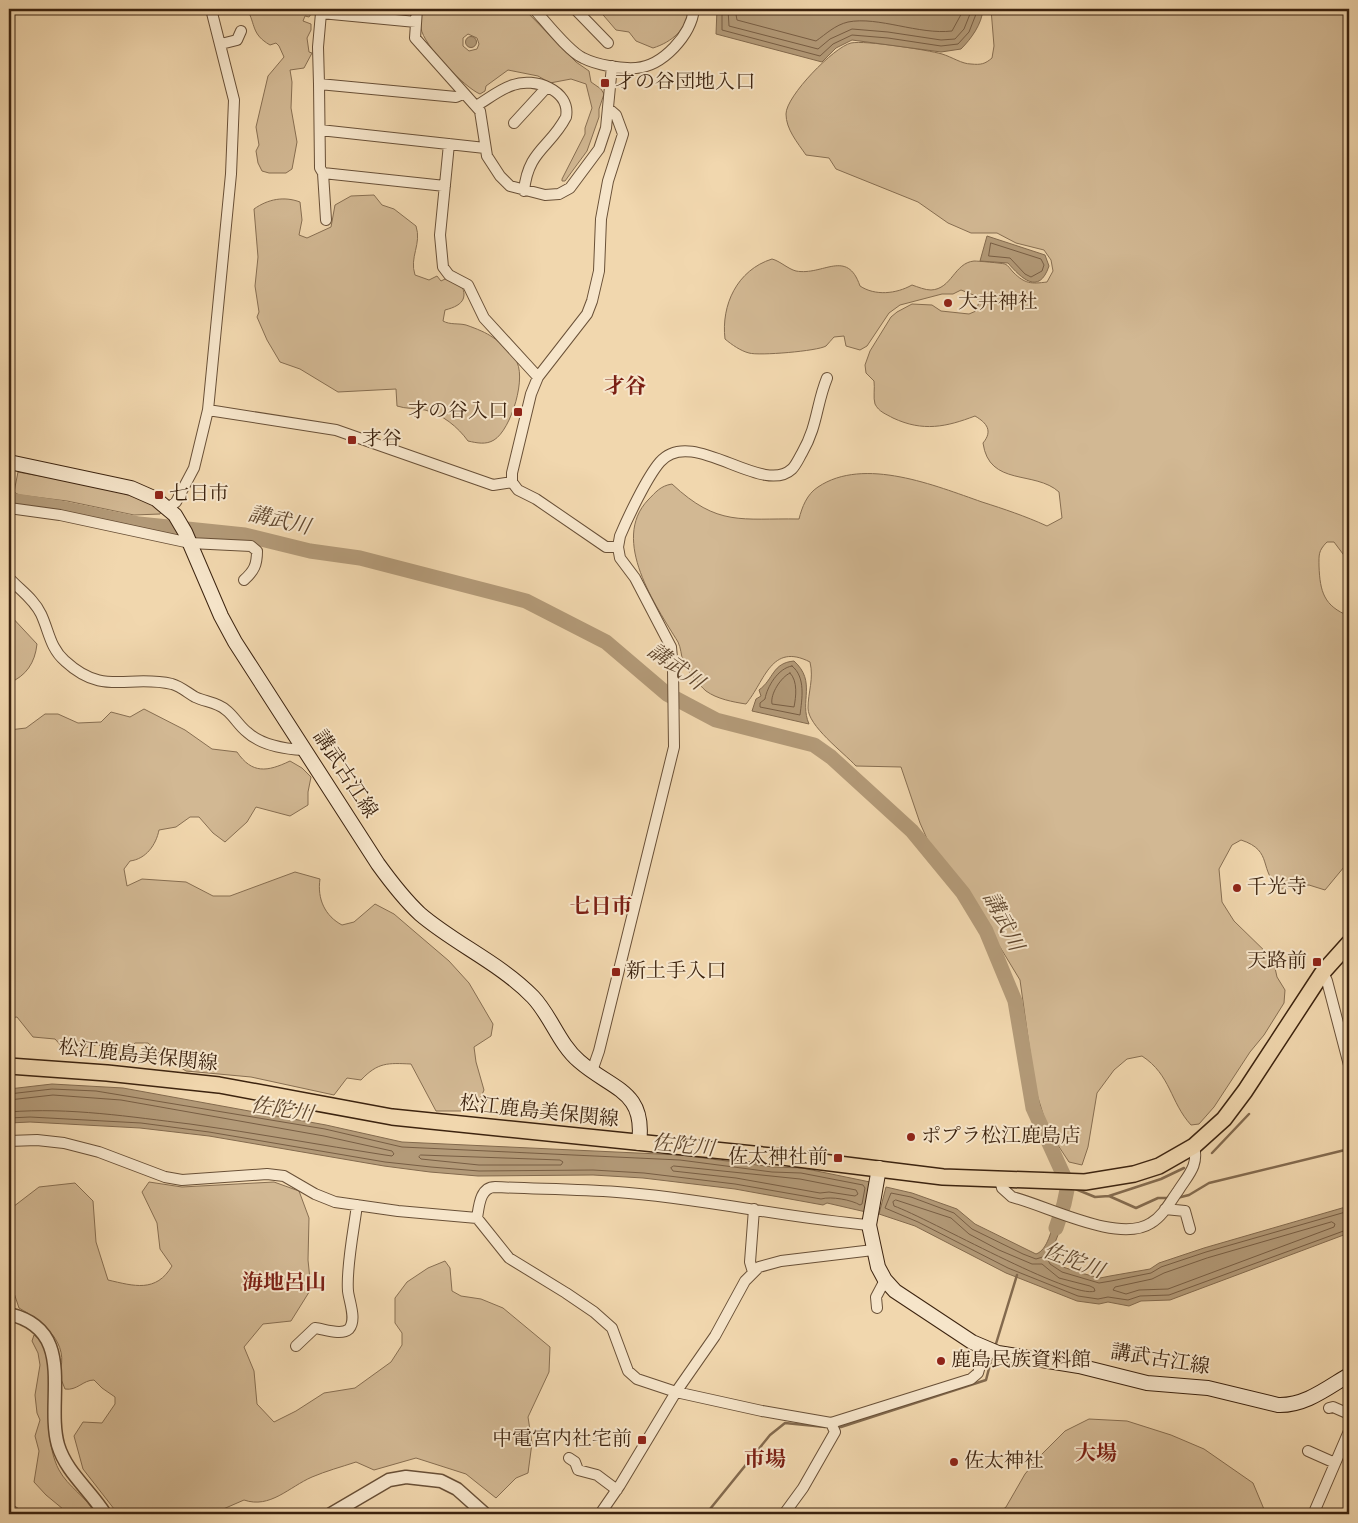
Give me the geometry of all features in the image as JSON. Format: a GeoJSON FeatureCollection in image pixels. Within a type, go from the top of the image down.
{"type":"FeatureCollection","features":[{"type":"Feature","properties":{"kind":"main road","name":"講武古江線"},"geometry":{"type":"LineString","coordinates":[[9,462],[131,488],[150,496],[171,511],[189,541],[221,616],[235,642],[378,864],[399,892],[420,914],[534,998],[570,1052],[636,1106],[640,1118],[639,1143]]}},
{"type":"Feature","properties":{"kind":"main road","name":"松江鹿島美保関線"},"geometry":{"type":"LineString","coordinates":[[9,1066],[107,1073],[210,1084],[392,1117],[639,1143],[878,1174],[1046,1182],[1085,1182],[1134,1174],[1159,1166],[1194,1146],[1224,1119],[1245,1091],[1323,972],[1349,943]]}},
{"type":"Feature","properties":{"kind":"main road","name":"講武古江線"},"geometry":{"type":"LineString","coordinates":[[878,1174],[870,1220],[873,1250],[878,1267],[885,1280],[895,1291],[948,1326],[990,1350],[1079,1366],[1147,1383],[1208,1388],[1278,1405],[1290,1406],[1303,1402],[1349,1375]]}},
{"type":"Feature","properties":{"kind":"street"},"geometry":{"type":"LineString","coordinates":[[171,511],[194,468],[208,410],[230,183],[234,100],[211,9]]}},
{"type":"Feature","properties":{"kind":"street"},"geometry":{"type":"LineString","coordinates":[[417,9],[416,38],[419,44],[476,106],[482,118],[485,148],[492,165],[506,182],[524,191],[552,196],[570,188],[599,149],[604,138],[609,109],[612,66]]}},
{"type":"Feature","properties":{"kind":"street"},"geometry":{"type":"LineString","coordinates":[[534,9],[582,58],[612,66],[637,68],[669,52],[687,32],[694,9]]}},
{"type":"Feature","properties":{"kind":"street"},"geometry":{"type":"LineString","coordinates":[[575,9],[608,43]]}},
{"type":"Feature","properties":{"kind":"street"},"geometry":{"type":"LineString","coordinates":[[326,220],[320,130],[318,40],[321,11],[416,22]]}},
{"type":"Feature","properties":{"kind":"street"},"geometry":{"type":"LineString","coordinates":[[221,44],[237,40],[241,31]]}},
{"type":"Feature","properties":{"kind":"street"},"geometry":{"type":"LineString","coordinates":[[476,106],[516,84],[532,83],[547,87],[564,100],[566,117],[533,159],[527,172],[524,191]]}},
{"type":"Feature","properties":{"kind":"street"},"geometry":{"type":"LineString","coordinates":[[320,84],[456,97],[463,94]]}},
{"type":"Feature","properties":{"kind":"street"},"geometry":{"type":"LineString","coordinates":[[514,123],[547,87]]}},
{"type":"Feature","properties":{"kind":"street"},"geometry":{"type":"LineString","coordinates":[[609,109],[616,115],[623,134],[608,181],[601,219],[599,271],[592,301],[587,314],[538,377],[515,458],[512,482],[518,490],[536,499],[606,546],[618,547]]}},
{"type":"Feature","properties":{"kind":"street"},"geometry":{"type":"LineString","coordinates":[[320,130],[485,148]]}},
{"type":"Feature","properties":{"kind":"street"},"geometry":{"type":"LineString","coordinates":[[449,144],[440,235],[443,267],[449,275],[468,285],[484,318],[538,377]]}},
{"type":"Feature","properties":{"kind":"street"},"geometry":{"type":"LineString","coordinates":[[322,173],[445,186]]}},
{"type":"Feature","properties":{"kind":"street"},"geometry":{"type":"LineString","coordinates":[[592,1071],[599,1051],[672,759],[674,688],[670,648],[635,578],[620,558],[618,547],[620,536],[626,521],[660,461],[676,453],[688,451],[701,453],[766,476],[786,473],[793,468],[815,429],[821,391],[826,378]]}},
{"type":"Feature","properties":{"kind":"street"},"geometry":{"type":"LineString","coordinates":[[208,410],[336,430],[493,485],[512,482]]}},
{"type":"Feature","properties":{"kind":"street"},"geometry":{"type":"LineString","coordinates":[[9,508],[60,515],[189,541],[238,544],[254,547],[257,553],[255,569],[244,580]]}},
{"type":"Feature","properties":{"kind":"street"},"geometry":{"type":"LineString","coordinates":[[9,578],[32,600],[41,613],[52,645],[65,661],[91,680],[104,682],[136,680],[174,684],[197,698],[227,710],[246,732],[255,738],[286,749],[304,750]]}},
{"type":"Feature","properties":{"kind":"street"},"geometry":{"type":"LineString","coordinates":[[1323,972],[1349,1065]]}},
{"type":"Feature","properties":{"kind":"street"},"geometry":{"type":"LineString","coordinates":[[9,1141],[37,1140],[64,1143],[99,1152],[165,1177],[182,1180],[267,1174],[284,1176],[315,1194],[335,1202],[477,1218],[509,1258],[594,1312],[612,1328],[631,1376],[654,1386],[676,1392],[762,1411],[833,1426],[971,1379],[978,1373],[990,1350]]}},
{"type":"Feature","properties":{"kind":"street"},"geometry":{"type":"LineString","coordinates":[[1000,1180],[1007,1194],[1104,1228],[1129,1230],[1153,1223],[1165,1209],[1195,1164],[1194,1146]]}},
{"type":"Feature","properties":{"kind":"street"},"geometry":{"type":"LineString","coordinates":[[477,1218],[482,1195],[490,1187],[617,1192],[754,1209],[831,1222],[870,1220]]}},
{"type":"Feature","properties":{"kind":"street"},"geometry":{"type":"LineString","coordinates":[[296,1346],[315,1328],[340,1332],[347,1330],[350,1326],[352,1314],[348,1283],[357,1205]]}},
{"type":"Feature","properties":{"kind":"street"},"geometry":{"type":"LineString","coordinates":[[753,1272],[750,1262],[754,1209]]}},
{"type":"Feature","properties":{"kind":"street"},"geometry":{"type":"LineString","coordinates":[[1165,1209],[1186,1210],[1190,1230]]}},
{"type":"Feature","properties":{"kind":"street"},"geometry":{"type":"LineString","coordinates":[[600,1514],[617,1490],[676,1392],[715,1336],[753,1272],[766,1264],[873,1250]]}},
{"type":"Feature","properties":{"kind":"street"},"geometry":{"type":"LineString","coordinates":[[877,1308],[876,1297],[885,1280]]}},
{"type":"Feature","properties":{"kind":"street"},"geometry":{"type":"LineString","coordinates":[[9,1314],[19,1316],[36,1327],[47,1340],[54,1358],[57,1443],[64,1461],[105,1514]]}},
{"type":"Feature","properties":{"kind":"street"},"geometry":{"type":"LineString","coordinates":[[1328,1408],[1333,1407],[1349,1414]]}},
{"type":"Feature","properties":{"kind":"street"},"geometry":{"type":"LineString","coordinates":[[784,1514],[821,1458],[835,1432],[833,1426]]}},
{"type":"Feature","properties":{"kind":"street"},"geometry":{"type":"LineString","coordinates":[[1316,1514],[1315,1510],[1349,1431]]}},
{"type":"Feature","properties":{"kind":"street"},"geometry":{"type":"LineString","coordinates":[[1308,1451],[1336,1462]]}},
{"type":"Feature","properties":{"kind":"street"},"geometry":{"type":"LineString","coordinates":[[569,1458],[575,1462],[578,1470],[597,1475],[617,1490]]}},
{"type":"Feature","properties":{"kind":"street"},"geometry":{"type":"LineString","coordinates":[[331,1514],[389,1480],[406,1477],[441,1481],[457,1489],[485,1514]]}},
{"type":"Feature","properties":{"kind":"shaded area"},"geometry":{"type":"Polygon","coordinates":[[[247,9],[301,9],[303,12],[311,14],[309,17],[305,16],[303,21],[311,24],[311,30],[307,38],[309,52],[312,53],[304,68],[290,70],[292,82],[291,108],[297,142],[292,169],[286,173],[262,171],[258,163],[256,151],[259,145],[256,127],[268,76],[284,57],[276,43],[270,45],[260,37],[247,9]]]}},
{"type":"Feature","properties":{"kind":"shaded area"},"geometry":{"type":"Polygon","coordinates":[[[422,9],[524,9],[576,62],[589,71],[591,82],[601,89],[604,94],[599,109],[599,117],[587,151],[565,181],[562,181],[562,179],[585,134],[585,128],[592,108],[586,84],[571,79],[550,83],[538,76],[508,70],[486,86],[485,91],[480,94],[455,75],[429,45],[421,28],[422,9]],[[468,34],[463,38],[463,46],[469,51],[477,49],[479,44],[477,38],[468,34]]]}},
{"type":"Feature","properties":{"kind":"shaded area"},"geometry":{"type":"Polygon","coordinates":[[[598,9],[690,9],[686,23],[678,34],[653,48],[636,41],[629,32],[616,30],[598,9]]]}},
{"type":"Feature","properties":{"kind":"shaded area"},"geometry":{"type":"Polygon","coordinates":[[[991,9],[1349,9],[1349,562],[1334,542],[1327,542],[1319,556],[1319,562],[1322,591],[1325,597],[1334,608],[1349,616],[1349,861],[1325,890],[1309,885],[1281,889],[1269,875],[1258,850],[1241,840],[1232,845],[1219,869],[1222,902],[1234,921],[1273,959],[1277,977],[1285,990],[1284,1003],[1214,1107],[1199,1124],[1191,1125],[1184,1116],[1165,1080],[1152,1063],[1142,1056],[1127,1059],[1114,1070],[1097,1093],[1088,1147],[1082,1165],[1069,1162],[1048,1130],[1035,1088],[1020,980],[960,881],[932,850],[920,823],[901,767],[856,766],[820,731],[814,723],[808,708],[811,674],[810,662],[797,657],[786,657],[778,660],[764,675],[746,704],[720,698],[706,691],[693,677],[683,661],[678,642],[649,592],[640,572],[635,553],[634,534],[637,516],[656,492],[664,486],[672,484],[688,498],[717,514],[745,519],[799,519],[806,501],[818,487],[836,478],[857,474],[878,474],[922,482],[1015,513],[1047,526],[1062,518],[1059,492],[1049,485],[1014,476],[994,466],[987,457],[983,443],[988,435],[987,428],[983,421],[975,416],[944,425],[914,425],[893,418],[881,411],[875,404],[874,381],[866,373],[865,365],[870,351],[891,317],[912,304],[932,305],[941,311],[969,314],[976,311],[979,302],[976,296],[961,290],[953,294],[942,294],[900,305],[889,313],[867,346],[860,350],[846,346],[844,336],[834,337],[826,346],[821,348],[764,354],[746,352],[725,339],[724,326],[726,314],[734,290],[749,271],[772,259],[796,271],[806,272],[833,266],[848,268],[855,275],[860,286],[872,291],[886,293],[912,285],[929,290],[938,289],[949,281],[962,266],[974,261],[1005,264],[1025,281],[1032,283],[1047,282],[1053,271],[1051,260],[1044,250],[1016,243],[997,233],[971,233],[948,223],[918,202],[836,169],[829,158],[806,155],[786,120],[788,106],[812,73],[843,46],[851,43],[882,44],[924,50],[942,54],[968,64],[987,62],[992,58],[994,46],[991,9]]]}},
{"type":"Feature","properties":{"kind":"shaded area"},"geometry":{"type":"Polygon","coordinates":[[[374,195],[382,205],[394,209],[416,226],[418,239],[413,262],[415,275],[429,280],[437,276],[441,281],[449,277],[458,279],[463,290],[463,299],[457,305],[445,310],[443,321],[466,325],[487,334],[504,346],[519,367],[519,389],[512,414],[500,434],[491,442],[468,441],[454,426],[431,412],[397,406],[396,389],[338,392],[300,369],[280,362],[267,340],[257,317],[259,312],[255,286],[258,257],[254,209],[265,203],[282,199],[300,202],[302,220],[299,235],[307,238],[331,227],[335,205],[351,196],[374,195]]]}},
{"type":"Feature","properties":{"kind":"shaded area"},"geometry":{"type":"Polygon","coordinates":[[[18,472],[114,491],[149,503],[162,511],[160,514],[134,515],[67,501],[19,495],[14,492],[18,472]]]}},
{"type":"Feature","properties":{"kind":"shaded area"},"geometry":{"type":"Polygon","coordinates":[[[9,614],[37,644],[29,668],[20,677],[9,683],[9,614]]]}},
{"type":"Feature","properties":{"kind":"shaded area"},"geometry":{"type":"Polygon","coordinates":[[[144,709],[185,730],[212,749],[237,752],[248,764],[254,767],[267,769],[290,761],[302,768],[311,777],[308,805],[290,816],[256,807],[247,822],[225,842],[213,833],[199,817],[190,817],[176,827],[159,830],[153,846],[141,857],[130,861],[124,869],[127,886],[142,879],[186,882],[213,896],[230,896],[295,872],[320,879],[321,900],[331,917],[342,925],[354,922],[375,904],[394,914],[449,961],[469,983],[493,1024],[491,1036],[474,1047],[484,1090],[475,1111],[436,1111],[411,1064],[384,1065],[373,1070],[361,1080],[347,1078],[334,1095],[251,1077],[186,1071],[161,1055],[148,1043],[135,1043],[117,1060],[98,1044],[86,1048],[81,1054],[65,1050],[55,1039],[33,1037],[17,1017],[9,1018],[9,730],[26,728],[45,714],[58,714],[78,723],[101,722],[111,712],[130,717],[144,709]]]}},
{"type":"Feature","properties":{"kind":"shaded area"},"geometry":{"type":"Polygon","coordinates":[[[149,1182],[182,1187],[274,1182],[299,1191],[309,1218],[308,1260],[311,1289],[291,1321],[263,1324],[244,1347],[254,1371],[257,1404],[274,1422],[296,1411],[324,1393],[355,1388],[391,1362],[402,1345],[402,1333],[395,1323],[395,1298],[407,1282],[428,1268],[445,1261],[450,1268],[452,1291],[461,1296],[481,1299],[503,1308],[550,1347],[549,1372],[528,1417],[532,1443],[528,1473],[516,1478],[496,1498],[466,1474],[416,1458],[374,1470],[356,1462],[312,1477],[271,1499],[262,1502],[244,1500],[221,1510],[220,1514],[118,1514],[83,1469],[74,1436],[83,1422],[102,1423],[115,1404],[115,1397],[94,1380],[65,1389],[59,1374],[62,1363],[58,1343],[45,1326],[19,1308],[9,1278],[9,1210],[39,1187],[75,1183],[93,1201],[96,1242],[108,1280],[135,1285],[152,1284],[166,1275],[172,1266],[160,1249],[157,1223],[142,1192],[149,1182]]]}},
{"type":"Feature","properties":{"kind":"shaded area"},"geometry":{"type":"Polygon","coordinates":[[[34,1335],[42,1342],[47,1353],[49,1365],[49,1430],[55,1461],[67,1482],[87,1502],[95,1514],[69,1514],[34,1482],[39,1451],[35,1436],[40,1420],[37,1413],[35,1395],[40,1365],[38,1353],[32,1341],[34,1335]]]}},
{"type":"Feature","properties":{"kind":"shaded area"},"geometry":{"type":"Polygon","coordinates":[[[1089,1419],[1127,1421],[1171,1435],[1204,1449],[1253,1483],[1266,1514],[997,1514],[1006,1507],[1025,1474],[1041,1455],[1065,1431],[1089,1419]]]}},
{"type":"Feature","properties":{"kind":"shaded area"},"geometry":{"type":"Polygon","coordinates":[[[9,1502],[26,1514],[9,1514],[9,1502]]]}},
{"type":"Feature","properties":{"kind":"water"},"geometry":{"type":"Polygon","coordinates":[[[717,9],[983,9],[981,20],[975,31],[961,49],[941,52],[852,40],[836,48],[822,62],[716,34],[717,9]]]}},
{"type":"Feature","properties":{"kind":"water"},"geometry":{"type":"Polygon","coordinates":[[[471,36],[477,42],[471,48],[465,42],[471,36]]]}},
{"type":"Feature","properties":{"kind":"water"},"geometry":{"type":"Polygon","coordinates":[[[987,236],[1045,255],[1049,266],[1045,275],[1035,282],[1030,281],[1018,274],[1008,263],[980,261],[987,236]]]}},
{"type":"Feature","properties":{"kind":"water"},"geometry":{"type":"Polygon","coordinates":[[[794,661],[805,676],[806,716],[809,724],[752,711],[756,699],[761,696],[759,690],[777,668],[787,662],[794,661]]]}},
{"type":"Feature","properties":{"kind":"water"},"geometry":{"type":"Polygon","coordinates":[[[52,1084],[123,1088],[326,1125],[402,1142],[680,1155],[773,1167],[802,1168],[870,1182],[871,1184],[866,1212],[827,1203],[823,1205],[735,1189],[643,1178],[593,1175],[478,1176],[430,1172],[209,1136],[140,1128],[30,1122],[9,1123],[9,1089],[52,1084]]]}},
{"type":"Feature","properties":{"kind":"water"},"geometry":{"type":"Polygon","coordinates":[[[886,1187],[912,1193],[957,1209],[975,1224],[1036,1254],[1040,1252],[1049,1239],[1056,1218],[1064,1220],[1056,1240],[1053,1260],[1063,1267],[1100,1278],[1150,1269],[1159,1263],[1204,1248],[1349,1206],[1349,1233],[1170,1300],[1141,1301],[1129,1306],[1108,1302],[1099,1304],[1077,1301],[1006,1273],[915,1226],[879,1214],[886,1187]]]}},
{"type":"Feature","properties":{"kind":"waterway","name":"講武川"},"geometry":{"type":"LineString","coordinates":[[9,500],[61,508],[139,524],[245,535],[310,551],[360,558],[526,601],[606,642],[667,694],[716,720],[814,745],[831,757],[912,831],[963,893],[986,931],[1015,1001],[1033,1108],[1068,1185],[1056,1228]]}},
{"type":"Feature","properties":{"kind":"waterway"},"geometry":{"type":"LineString","coordinates":[[1212,1153],[1249,1114]]}},
{"type":"Feature","properties":{"kind":"waterway","name":"講武川"},"geometry":{"type":"LineString","coordinates":[[1177,1198],[1189,1195],[1209,1183],[1349,1149]]}},
{"type":"Feature","properties":{"kind":"waterway"},"geometry":{"type":"LineString","coordinates":[[1109,1196],[1161,1179],[1184,1168]]}},
{"type":"Feature","properties":{"kind":"waterway","name":"講武川"},"geometry":{"type":"LineString","coordinates":[[1073,1188],[1095,1197],[1109,1196],[1136,1208],[1158,1198],[1169,1198]]}},
{"type":"Feature","properties":{"kind":"waterway"},"geometry":{"type":"LineString","coordinates":[[995,1347],[1017,1275]]}},
{"type":"Feature","properties":{"kind":"waterway"},"geometry":{"type":"LineString","coordinates":[[835,1427],[841,1427],[986,1380],[992,1357]]}},
{"type":"Feature","properties":{"kind":"waterway"},"geometry":{"type":"LineString","coordinates":[[706,1514],[770,1435],[785,1423],[825,1427]]}},
{"type":"Feature","properties":{"kind":"place","name":"才の谷団地入口"},"geometry":{"type":"Point","coordinates":[605,83]}},
{"type":"Feature","properties":{"kind":"place","name":"大井神社"},"geometry":{"type":"Point","coordinates":[948,303]}},
{"type":"Feature","properties":{"kind":"place","name":"才の谷入口"},"geometry":{"type":"Point","coordinates":[518,412]}},
{"type":"Feature","properties":{"kind":"place","name":"才谷"},"geometry":{"type":"Point","coordinates":[352,440]}},
{"type":"Feature","properties":{"kind":"place","name":"七日市"},"geometry":{"type":"Point","coordinates":[159,495]}},
{"type":"Feature","properties":{"kind":"place","name":"千光寺"},"geometry":{"type":"Point","coordinates":[1237,888]}},
{"type":"Feature","properties":{"kind":"place","name":"天路前"},"geometry":{"type":"Point","coordinates":[1317,962]}},
{"type":"Feature","properties":{"kind":"place","name":"新土手入口"},"geometry":{"type":"Point","coordinates":[616,972]}},
{"type":"Feature","properties":{"kind":"place","name":"ポプラ松江鹿島店"},"geometry":{"type":"Point","coordinates":[911,1137]}},
{"type":"Feature","properties":{"kind":"place","name":"佐太神社前"},"geometry":{"type":"Point","coordinates":[838,1158]}},
{"type":"Feature","properties":{"kind":"place","name":"鹿島民族資料館"},"geometry":{"type":"Point","coordinates":[941,1361]}},
{"type":"Feature","properties":{"kind":"place","name":"中電宮内社宅前"},"geometry":{"type":"Point","coordinates":[642,1440]}},
{"type":"Feature","properties":{"kind":"place","name":"佐太神社"},"geometry":{"type":"Point","coordinates":[954,1462]}},
{"type":"Feature","properties":{"kind":"district","name":"才谷"},"geometry":{"type":"Point","coordinates":[625,388]}},
{"type":"Feature","properties":{"kind":"district","name":"七日市"},"geometry":{"type":"Point","coordinates":[601,908]}},
{"type":"Feature","properties":{"kind":"district","name":"海地呂山"},"geometry":{"type":"Point","coordinates":[284,1284]}},
{"type":"Feature","properties":{"kind":"district","name":"大場"},"geometry":{"type":"Point","coordinates":[1096,1455]}},
{"type":"Feature","properties":{"kind":"district","name":"市場"},"geometry":{"type":"Point","coordinates":[765,1461]}},
{"type":"Feature","properties":{"kind":"water label","name":"佐陀川"},"geometry":{"type":"Point","coordinates":[282,1111]}},
{"type":"Feature","properties":{"kind":"water label","name":"佐陀川"},"geometry":{"type":"Point","coordinates":[683,1147]}},
{"type":"Feature","properties":{"kind":"water label","name":"佐陀川"},"geometry":{"type":"Point","coordinates":[1073,1262]}}]}
